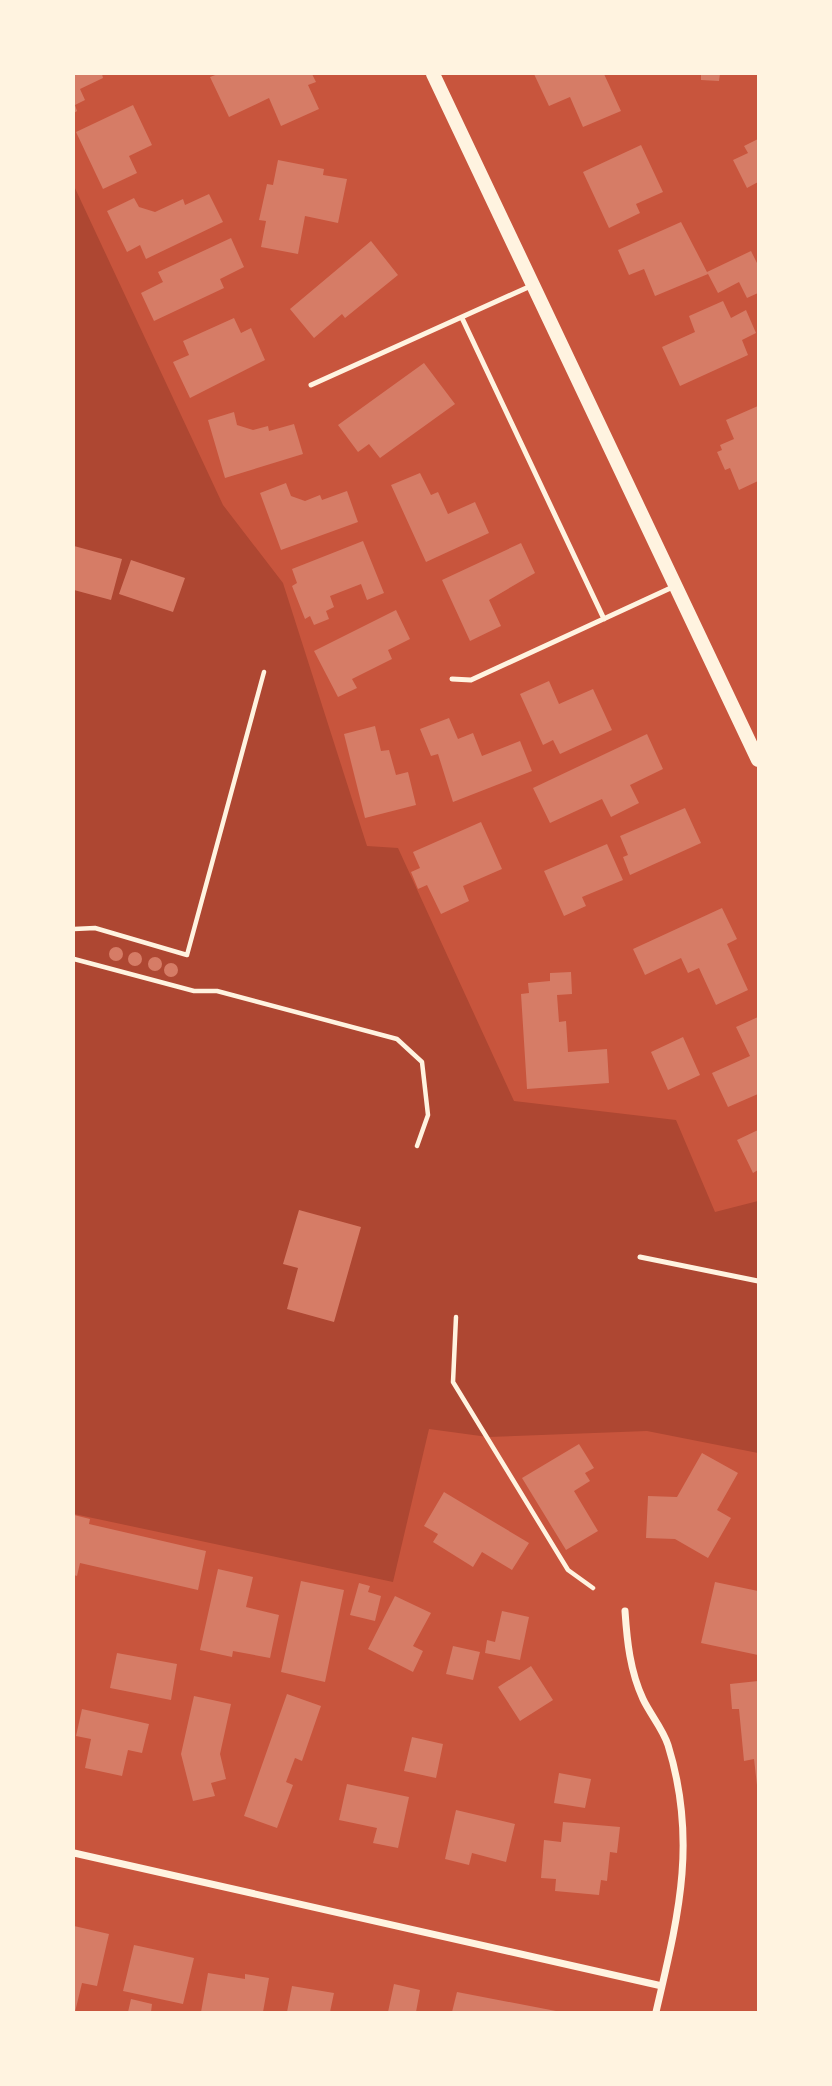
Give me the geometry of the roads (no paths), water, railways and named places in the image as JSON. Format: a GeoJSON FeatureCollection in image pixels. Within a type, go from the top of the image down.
{"type":"FeatureCollection","features":[{"type":"Feature","properties":{"kind":"main road"},"geometry":{"type":"LineString","coordinates":[[433,74],[758,760]]}},
{"type":"Feature","properties":{"kind":"street"},"geometry":{"type":"LineString","coordinates":[[625,1611],[629,1655],[642,1697],[667,1743],[685,1829],[683,1891],[656,2012]]}},
{"type":"Feature","properties":{"kind":"street"},"geometry":{"type":"LineString","coordinates":[[74,1853],[662,1986]]}},
{"type":"Feature","properties":{"kind":"lane"},"geometry":{"type":"LineString","coordinates":[[311,385],[533,285]]}},
{"type":"Feature","properties":{"kind":"lane"},"geometry":{"type":"LineString","coordinates":[[462,318],[604,619]]}},
{"type":"Feature","properties":{"kind":"lane"},"geometry":{"type":"LineString","coordinates":[[452,679],[471,680],[675,586]]}},
{"type":"Feature","properties":{"kind":"lane"},"geometry":{"type":"LineString","coordinates":[[640,1257],[758,1281]]}}]}
